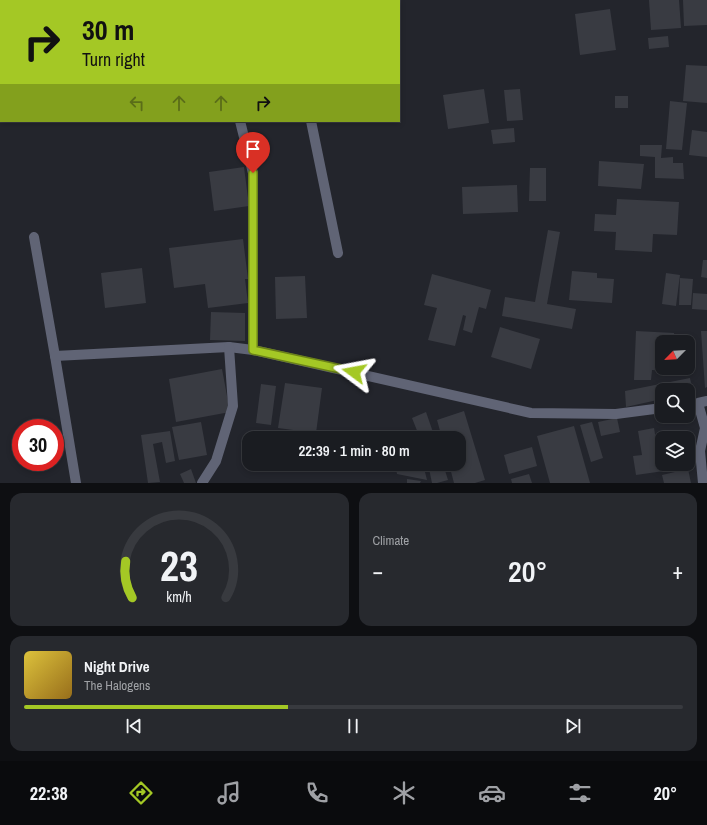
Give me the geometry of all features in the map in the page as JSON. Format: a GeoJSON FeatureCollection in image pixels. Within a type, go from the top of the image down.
{"type":"FeatureCollection","features":[{"type":"Feature","properties":{"kind":"street"},"geometry":{"type":"LineString","coordinates":[[240,122],[253,173],[253,350]]}},
{"type":"Feature","properties":{"kind":"street"},"geometry":{"type":"LineString","coordinates":[[311,122],[338,253]]}},
{"type":"Feature","properties":{"kind":"street"},"geometry":{"type":"LineString","coordinates":[[34,237],[76,483]]}},
{"type":"Feature","properties":{"kind":"street"},"geometry":{"type":"LineString","coordinates":[[202,483],[216,460],[233,406],[229,348]]}},
{"type":"Feature","properties":{"kind":"street"},"geometry":{"type":"LineString","coordinates":[[55,356],[229,348],[253,350],[531,413],[616,414],[655,409]]}},
{"type":"Feature","properties":{"kind":"street"},"geometry":{"type":"LineString","coordinates":[[698,402],[704,428],[700,451],[703,483]]}},
{"type":"Feature","properties":{"kind":"building"},"geometry":{"type":"Polygon","coordinates":[[[649,0],[679,0],[681,28],[651,30],[649,0]]]}},
{"type":"Feature","properties":{"kind":"building"},"geometry":{"type":"Polygon","coordinates":[[[683,0],[707,0],[707,25],[684,26],[683,0]]]}},
{"type":"Feature","properties":{"kind":"building"},"geometry":{"type":"Polygon","coordinates":[[[610,9],[616,50],[580,55],[575,14],[610,9]]]}},
{"type":"Feature","properties":{"kind":"building"},"geometry":{"type":"Polygon","coordinates":[[[668,36],[669,47],[649,49],[648,38],[668,36]]]}},
{"type":"Feature","properties":{"kind":"building"},"geometry":{"type":"Polygon","coordinates":[[[686,65],[707,66],[707,103],[683,101],[686,65]]]}},
{"type":"Feature","properties":{"kind":"building"},"geometry":{"type":"Polygon","coordinates":[[[484,89],[489,123],[448,129],[443,95],[484,89]]]}},
{"type":"Feature","properties":{"kind":"building"},"geometry":{"type":"Polygon","coordinates":[[[520,89],[523,120],[507,121],[504,90],[520,89]]]}},
{"type":"Feature","properties":{"kind":"building"},"geometry":{"type":"Polygon","coordinates":[[[615,96],[628,96],[628,108],[615,108],[615,96]]]}},
{"type":"Feature","properties":{"kind":"building"},"geometry":{"type":"Polygon","coordinates":[[[670,101],[687,103],[682,150],[666,149],[670,101]]]}},
{"type":"Feature","properties":{"kind":"building"},"geometry":{"type":"Polygon","coordinates":[[[514,128],[515,142],[493,144],[491,130],[514,128]]]}},
{"type":"Feature","properties":{"kind":"building"},"geometry":{"type":"Polygon","coordinates":[[[692,130],[707,132],[707,157],[689,155],[692,130]]]}},
{"type":"Feature","properties":{"kind":"building"},"geometry":{"type":"Polygon","coordinates":[[[640,145],[662,145],[661,158],[673,157],[673,163],[683,163],[684,179],[655,178],[655,157],[640,156],[640,145]]]}},
{"type":"Feature","properties":{"kind":"building"},"geometry":{"type":"Polygon","coordinates":[[[599,161],[644,164],[641,189],[598,186],[599,161]]]}},
{"type":"Feature","properties":{"kind":"building"},"geometry":{"type":"Polygon","coordinates":[[[244,167],[249,206],[214,211],[209,172],[244,167]]]}},
{"type":"Feature","properties":{"kind":"building"},"geometry":{"type":"Polygon","coordinates":[[[530,168],[546,168],[546,201],[529,201],[530,168]]]}},
{"type":"Feature","properties":{"kind":"building"},"geometry":{"type":"Polygon","coordinates":[[[517,185],[518,212],[463,214],[462,187],[517,185]]]}},
{"type":"Feature","properties":{"kind":"building"},"geometry":{"type":"Polygon","coordinates":[[[617,199],[679,202],[677,235],[653,234],[652,252],[615,250],[616,232],[594,231],[595,214],[616,215],[617,199]]]}},
{"type":"Feature","properties":{"kind":"building"},"geometry":{"type":"Polygon","coordinates":[[[548,230],[560,232],[547,304],[576,309],[572,329],[502,316],[505,297],[535,302],[548,230]]]}},
{"type":"Feature","properties":{"kind":"building"},"geometry":{"type":"Polygon","coordinates":[[[243,239],[248,279],[245,279],[248,303],[208,308],[205,284],[174,288],[169,248],[243,239]]]}},
{"type":"Feature","properties":{"kind":"building"},"geometry":{"type":"Polygon","coordinates":[[[703,260],[707,260],[707,278],[701,277],[703,260]]]}},
{"type":"Feature","properties":{"kind":"building"},"geometry":{"type":"Polygon","coordinates":[[[142,268],[146,303],[105,308],[101,273],[142,268]]]}},
{"type":"Feature","properties":{"kind":"building"},"geometry":{"type":"Polygon","coordinates":[[[572,271],[597,273],[597,278],[614,279],[612,303],[569,300],[572,271]]]}},
{"type":"Feature","properties":{"kind":"building"},"geometry":{"type":"Polygon","coordinates":[[[666,273],[680,275],[676,306],[662,304],[666,273]]]}},
{"type":"Feature","properties":{"kind":"building"},"geometry":{"type":"Polygon","coordinates":[[[432,274],[491,290],[486,309],[479,307],[472,333],[463,330],[466,316],[463,315],[455,346],[428,340],[437,308],[424,305],[432,274]]]}},
{"type":"Feature","properties":{"kind":"building"},"geometry":{"type":"Polygon","coordinates":[[[305,276],[307,318],[276,319],[275,277],[305,276]]]}},
{"type":"Feature","properties":{"kind":"building"},"geometry":{"type":"Polygon","coordinates":[[[680,278],[693,279],[691,305],[679,305],[680,278]]]}},
{"type":"Feature","properties":{"kind":"building"},"geometry":{"type":"Polygon","coordinates":[[[693,293],[707,294],[707,310],[692,309],[693,293]]]}},
{"type":"Feature","properties":{"kind":"building"},"geometry":{"type":"Polygon","coordinates":[[[211,312],[245,313],[245,341],[210,340],[211,312]]]}},
{"type":"Feature","properties":{"kind":"building"},"geometry":{"type":"Polygon","coordinates":[[[500,327],[540,339],[531,369],[491,357],[500,327]]]}},
{"type":"Feature","properties":{"kind":"building"},"geometry":{"type":"Polygon","coordinates":[[[636,331],[674,333],[674,335],[655,335],[655,370],[652,370],[651,380],[634,380],[636,331]]]}},
{"type":"Feature","properties":{"kind":"building"},"geometry":{"type":"Polygon","coordinates":[[[701,331],[707,331],[707,387],[705,388],[701,331]]]}},
{"type":"Feature","properties":{"kind":"building"},"geometry":{"type":"Polygon","coordinates":[[[222,369],[230,412],[176,422],[169,379],[222,369]]]}},
{"type":"Feature","properties":{"kind":"building"},"geometry":{"type":"Polygon","coordinates":[[[690,378],[691,383],[665,383],[690,378]]]}},
{"type":"Feature","properties":{"kind":"building"},"geometry":{"type":"Polygon","coordinates":[[[285,383],[322,388],[316,431],[301,431],[278,428],[285,383]]]}},
{"type":"Feature","properties":{"kind":"building"},"geometry":{"type":"Polygon","coordinates":[[[261,384],[276,386],[271,425],[256,423],[261,384]]]}},
{"type":"Feature","properties":{"kind":"building"},"geometry":{"type":"Polygon","coordinates":[[[655,385],[655,401],[626,407],[625,391],[655,385]]]}},
{"type":"Feature","properties":{"kind":"building"},"geometry":{"type":"Polygon","coordinates":[[[464,411],[485,480],[475,483],[454,483],[451,471],[466,471],[466,431],[440,431],[437,420],[464,411]]]}},
{"type":"Feature","properties":{"kind":"building"},"geometry":{"type":"Polygon","coordinates":[[[426,412],[433,431],[417,431],[412,418],[426,412]]]}},
{"type":"Feature","properties":{"kind":"building"},"geometry":{"type":"Polygon","coordinates":[[[617,418],[620,432],[601,436],[598,422],[617,418]]]}},
{"type":"Feature","properties":{"kind":"building"},"geometry":{"type":"Polygon","coordinates":[[[201,422],[207,455],[179,460],[172,427],[201,422]]]}},
{"type":"Feature","properties":{"kind":"building"},"geometry":{"type":"Polygon","coordinates":[[[592,422],[603,458],[591,462],[580,425],[592,422]]]}},
{"type":"Feature","properties":{"kind":"building"},"geometry":{"type":"Polygon","coordinates":[[[574,426],[590,483],[550,483],[537,436],[574,426]]]}},
{"type":"Feature","properties":{"kind":"building"},"geometry":{"type":"Polygon","coordinates":[[[654,428],[655,471],[664,471],[636,475],[633,456],[642,455],[638,431],[654,428]]]}},
{"type":"Feature","properties":{"kind":"building"},"geometry":{"type":"Polygon","coordinates":[[[170,431],[175,461],[166,463],[162,442],[153,444],[160,482],[148,483],[141,435],[170,431]]]}},
{"type":"Feature","properties":{"kind":"building"},"geometry":{"type":"Polygon","coordinates":[[[532,447],[537,466],[509,474],[504,455],[532,447]]]}},
{"type":"Feature","properties":{"kind":"building"},"geometry":{"type":"Polygon","coordinates":[[[191,469],[196,483],[184,483],[180,474],[191,469]]]}},
{"type":"Feature","properties":{"kind":"building"},"geometry":{"type":"Polygon","coordinates":[[[396,471],[425,471],[427,480],[397,474],[396,471]]]}},
{"type":"Feature","properties":{"kind":"building"},"geometry":{"type":"Polygon","coordinates":[[[429,471],[445,471],[448,480],[432,483],[429,471]]]}},
{"type":"Feature","properties":{"kind":"building"},"geometry":{"type":"Polygon","coordinates":[[[679,471],[688,471],[691,483],[664,483],[662,475],[679,471]]]}},
{"type":"Feature","properties":{"kind":"building"},"geometry":{"type":"Polygon","coordinates":[[[529,474],[532,483],[512,483],[511,479],[529,474]]]}},
{"type":"Feature","properties":{"kind":"building"},"geometry":{"type":"Polygon","coordinates":[[[407,479],[421,481],[420,483],[407,483],[407,479]]]}},
{"type":"Feature","properties":{"kind":"route"},"geometry":{"type":"LineString","coordinates":[[253,173],[253,350],[354,372]]}}]}
